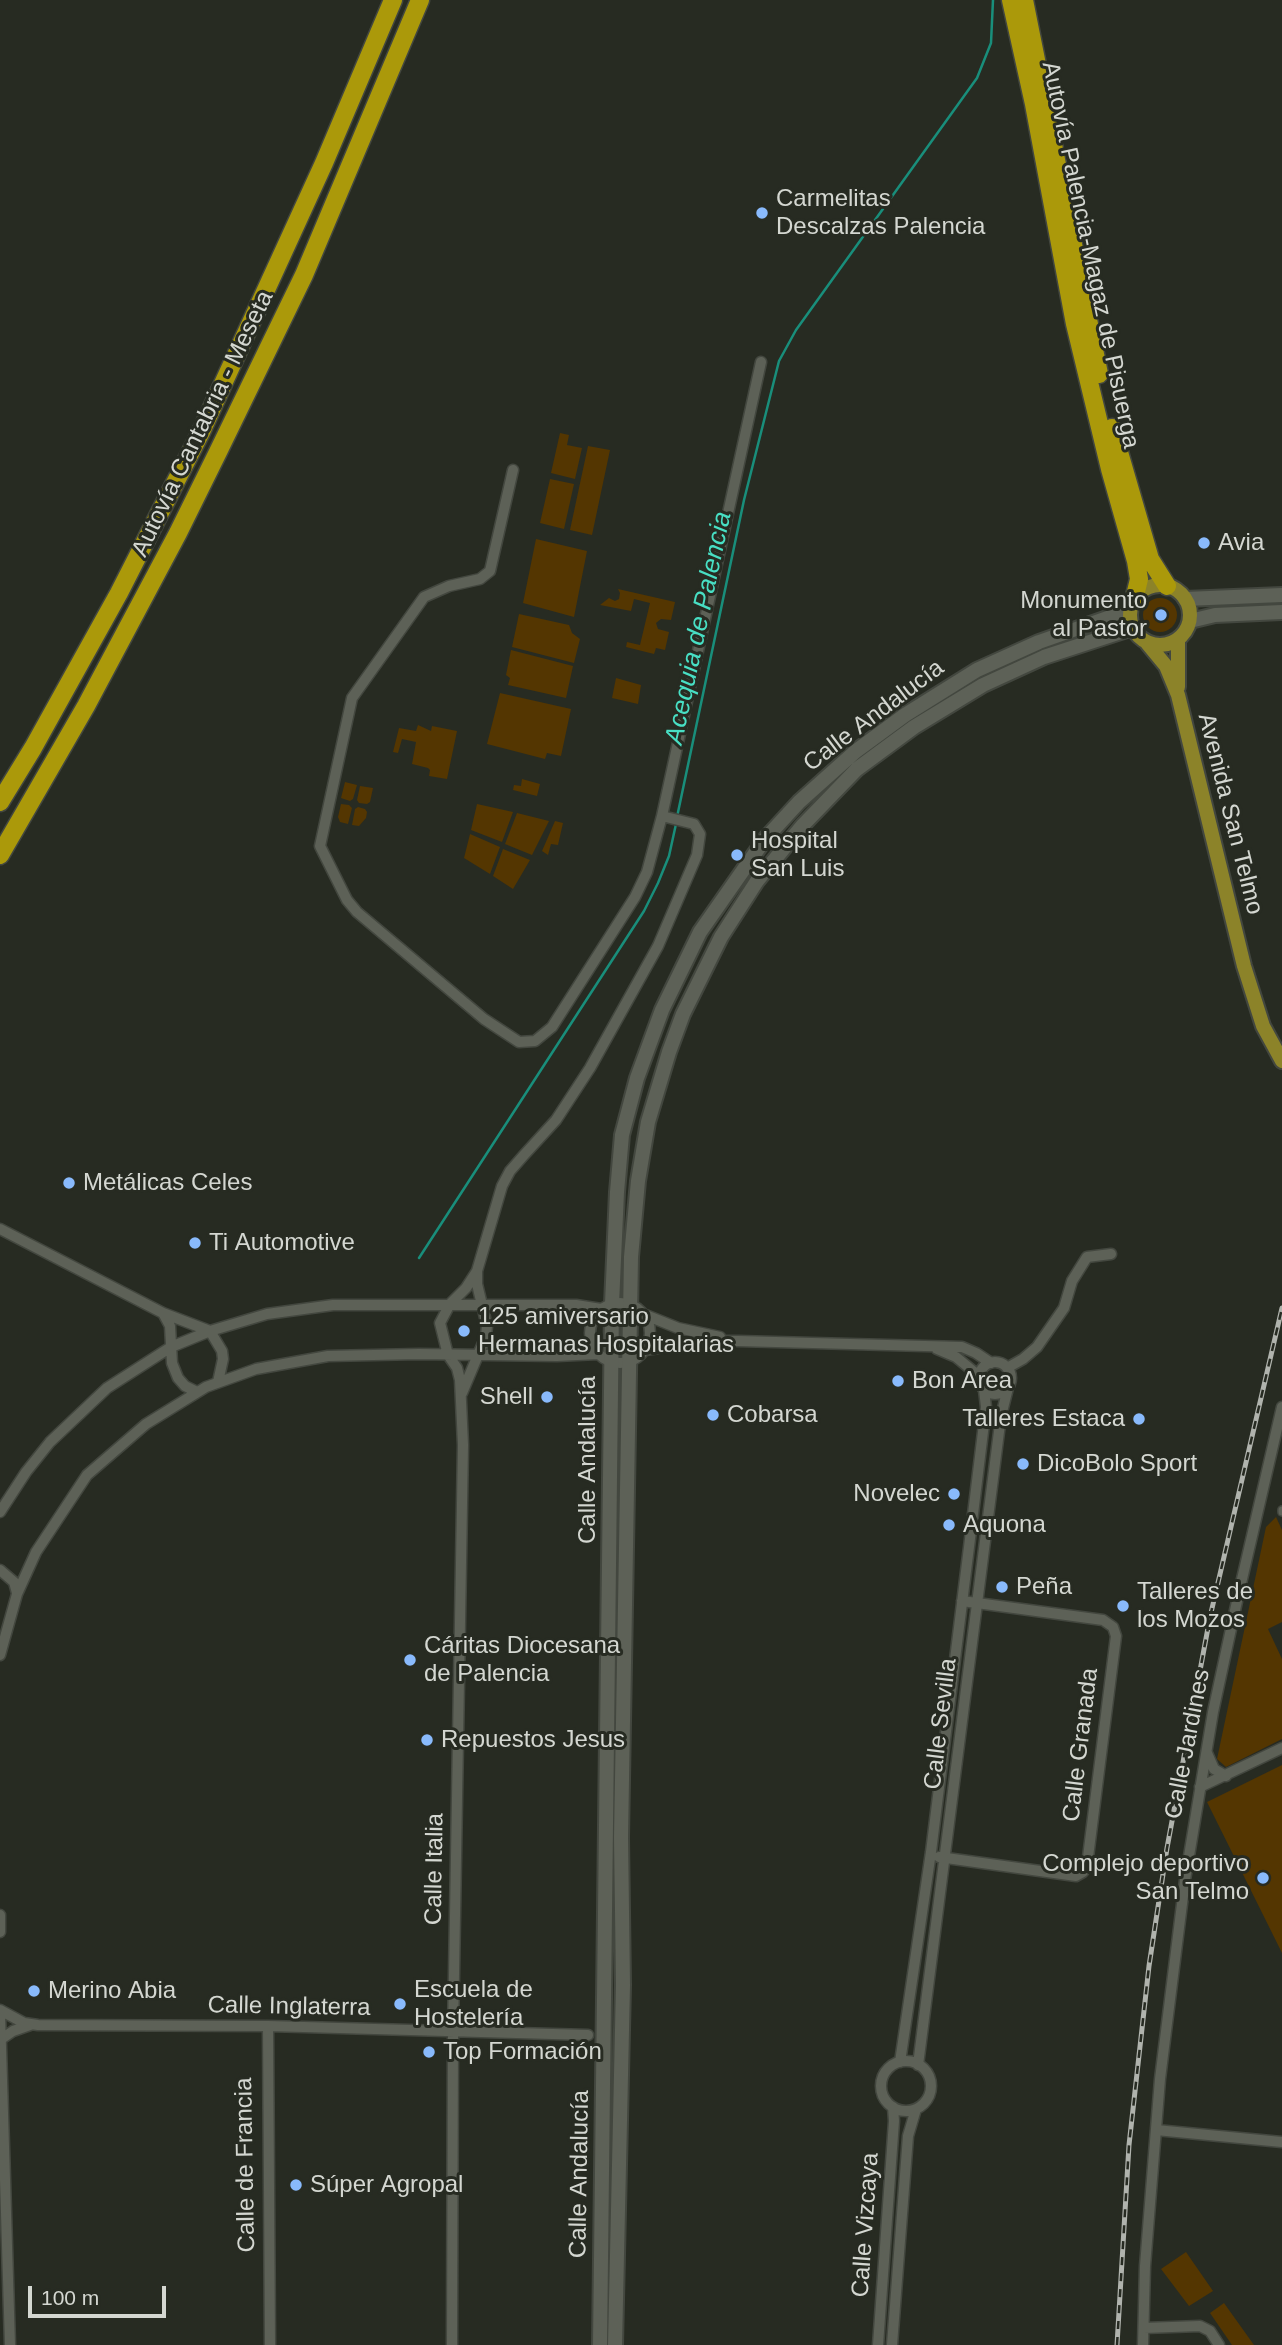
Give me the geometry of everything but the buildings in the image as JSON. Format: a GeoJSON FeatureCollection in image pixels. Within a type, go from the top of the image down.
{"type":"FeatureCollection","features":[{"type":"Feature","properties":{"kind":"highway","name":"Autovía Cantabria - Meseta"},"geometry":{"type":"LineString","coordinates":[[0,802],[33,748],[118,593],[201,432],[319,175],[393,0]]}},
{"type":"Feature","properties":{"kind":"highway","name":"Autovía Cantabria - Meseta"},"geometry":{"type":"LineString","coordinates":[[0,855],[86,706],[178,533],[304,275],[422,0]]}},
{"type":"Feature","properties":{"kind":"highway","name":"Autovía Palencia-Magaz de Pisuerga"},"geometry":{"type":"LineString","coordinates":[[1011,0],[1034,104],[1075,324],[1110,469],[1136,561],[1139,579],[1132,605]]}},
{"type":"Feature","properties":{"kind":"highway","name":"Autovía Palencia-Magaz de Pisuerga"},"geometry":{"type":"LineString","coordinates":[[1024,0],[1092,341],[1115,440],[1142,535],[1154,567],[1167,586]]}},
{"type":"Feature","properties":{"kind":"highway"},"geometry":{"type":"LineString","coordinates":[[1142,535],[1145,520],[1143,501]]}},
{"type":"Feature","properties":{"kind":"main road"},"geometry":{"type":"LineString","coordinates":[[1167,586],[1177,590],[1185,599],[1190,613],[1188,628],[1178,640],[1163,645],[1147,643],[1133,628],[1132,605],[1148,587],[1167,586]]}},
{"type":"Feature","properties":{"kind":"main road"},"geometry":{"type":"LineString","coordinates":[[1185,599],[1282,595]]}},
{"type":"Feature","properties":{"kind":"main road","name":"Calle Andalucía"},"geometry":{"type":"LineString","coordinates":[[600,2345],[611,1362],[607,1307],[622,1135],[637,1078],[662,1010],[700,932],[760,847],[799,802],[856,751],[939,692],[977,670],[1038,642],[1132,605]]}},
{"type":"Feature","properties":{"kind":"main road"},"geometry":{"type":"LineString","coordinates":[[1190,621],[1223,614],[1282,612]]}},
{"type":"Feature","properties":{"kind":"main road","name":"Calle Andalucía"},"geometry":{"type":"LineString","coordinates":[[615,2345],[623,1985],[621,1837],[631,1257],[638,1181],[648,1122],[658,1087],[678,1027],[721,937],[757,881],[803,825],[857,769],[914,727],[984,685],[1089,641],[1133,628]]}},
{"type":"Feature","properties":{"kind":"main road","name":"Avenida San Telmo"},"geometry":{"type":"LineString","coordinates":[[1178,640],[1178,695]]}},
{"type":"Feature","properties":{"kind":"main road","name":"Avenida San Telmo"},"geometry":{"type":"LineString","coordinates":[[1147,643],[1166,666],[1178,695],[1244,965],[1263,1027],[1282,1061]]}},
{"type":"Feature","properties":{"kind":"street"},"geometry":{"type":"LineString","coordinates":[[513,470],[490,572],[480,579],[449,586],[424,597],[352,698],[320,846],[347,900],[357,912],[509,1038],[519,1042],[536,1041],[552,1027],[635,897],[647,872],[666,817],[761,362]]}},
{"type":"Feature","properties":{"kind":"street"},"geometry":{"type":"LineString","coordinates":[[448,1355],[440,1323],[450,1304],[466,1289],[477,1270],[502,1186],[510,1171],[564,1108],[590,1068],[658,946],[697,855],[700,834],[694,824],[666,817]]}},
{"type":"Feature","properties":{"kind":"street"},"geometry":{"type":"LineString","coordinates":[[0,1229],[163,1313],[210,1331],[222,1350],[223,1359],[218,1382]]}},
{"type":"Feature","properties":{"kind":"street"},"geometry":{"type":"LineString","coordinates":[[1007,1368],[1037,1347],[1064,1308],[1072,1281],[1087,1257],[1111,1254]]}},
{"type":"Feature","properties":{"kind":"street"},"geometry":{"type":"LineString","coordinates":[[477,1270],[477,1284],[487,1326],[479,1356]]}},
{"type":"Feature","properties":{"kind":"street"},"geometry":{"type":"LineString","coordinates":[[0,1512],[26,1472],[50,1443],[107,1388],[171,1347],[210,1331],[267,1314],[304,1308],[364,1304],[631,1305],[643,1314],[678,1328],[738,1341]]}},
{"type":"Feature","properties":{"kind":"street"},"geometry":{"type":"LineString","coordinates":[[607,1307],[592,1320],[589,1334],[592,1346],[598,1354],[611,1362],[630,1362],[645,1350],[707,1341],[738,1341],[962,1347],[990,1363]]}},
{"type":"Feature","properties":{"kind":"street"},"geometry":{"type":"LineString","coordinates":[[163,1313],[170,1326],[172,1363],[178,1378],[197,1392]]}},
{"type":"Feature","properties":{"kind":"street"},"geometry":{"type":"LineString","coordinates":[[643,1314],[650,1330],[645,1350]]}},
{"type":"Feature","properties":{"kind":"street"},"geometry":{"type":"LineString","coordinates":[[930,1346],[956,1357],[979,1376]]}},
{"type":"Feature","properties":{"kind":"street"},"geometry":{"type":"LineString","coordinates":[[0,1655],[17,1594],[42,1541],[87,1475],[146,1424],[197,1392],[256,1368],[328,1356],[598,1354]]}},
{"type":"Feature","properties":{"kind":"street","name":"Calle Italia"},"geometry":{"type":"LineString","coordinates":[[448,1355],[457,1368],[462,1393],[463,1445],[453,2033],[452,2345]]}},
{"type":"Feature","properties":{"kind":"street","name":"Calle Italia"},"geometry":{"type":"LineString","coordinates":[[462,1393],[479,1356]]}},
{"type":"Feature","properties":{"kind":"street"},"geometry":{"type":"LineString","coordinates":[[998,1362],[1007,1368],[1011,1378],[1007,1388],[994,1394],[980,1385],[979,1376],[984,1366],[998,1362]]}},
{"type":"Feature","properties":{"kind":"street","name":"Calle Sevilla"},"geometry":{"type":"LineString","coordinates":[[918,2065],[1001,1416],[1007,1388]]}},
{"type":"Feature","properties":{"kind":"street","name":"Calle Sevilla"},"geometry":{"type":"LineString","coordinates":[[900,2062],[930,1856],[962,1601],[986,1407],[984,1390]]}},
{"type":"Feature","properties":{"kind":"street","name":"Calle Jardines"},"geometry":{"type":"LineString","coordinates":[[1143,2345],[1145,2266],[1171,1976],[1206,1751],[1238,1592],[1270,1457],[1280,1428],[1282,1407]]}},
{"type":"Feature","properties":{"kind":"street"},"geometry":{"type":"LineString","coordinates":[[1270,1457],[1282,1453]]}},
{"type":"Feature","properties":{"kind":"street"},"geometry":{"type":"LineString","coordinates":[[0,1570],[14,1582],[17,1594]]}},
{"type":"Feature","properties":{"kind":"street"},"geometry":{"type":"LineString","coordinates":[[962,1601],[977,1603]]}},
{"type":"Feature","properties":{"kind":"street","name":"Calle Granada"},"geometry":{"type":"LineString","coordinates":[[945,1858],[1076,1876],[1083,1872],[1087,1865],[1116,1636],[1112,1627],[1102,1620],[977,1603]]}},
{"type":"Feature","properties":{"kind":"street"},"geometry":{"type":"LineString","coordinates":[[0,1617],[12,1612]]}},
{"type":"Feature","properties":{"kind":"street"},"geometry":{"type":"LineString","coordinates":[[1200,1787],[1282,1748]]}},
{"type":"Feature","properties":{"kind":"street"},"geometry":{"type":"LineString","coordinates":[[1206,1751],[1214,1769],[1226,1776]]}},
{"type":"Feature","properties":{"kind":"street"},"geometry":{"type":"LineString","coordinates":[[930,1856],[945,1858]]}},
{"type":"Feature","properties":{"kind":"street"},"geometry":{"type":"LineString","coordinates":[[0,1915],[0,1932]]}},
{"type":"Feature","properties":{"kind":"street"},"geometry":{"type":"LineString","coordinates":[[10,2345],[0,2012],[30,2025]]}},
{"type":"Feature","properties":{"kind":"street"},"geometry":{"type":"LineString","coordinates":[[0,2040],[13,2031],[30,2025]]}},
{"type":"Feature","properties":{"kind":"street","name":"Calle Inglaterra"},"geometry":{"type":"LineString","coordinates":[[30,2025],[268,2026],[588,2035]]}},
{"type":"Feature","properties":{"kind":"street","name":"Calle de Francia"},"geometry":{"type":"LineString","coordinates":[[268,2026],[270,2345]]}},
{"type":"Feature","properties":{"kind":"street"},"geometry":{"type":"LineString","coordinates":[[900,2062],[918,2065],[927,2073],[931,2089],[926,2101],[916,2109],[904,2111],[893,2107],[883,2096],[882,2080],[890,2068],[900,2062]]}},
{"type":"Feature","properties":{"kind":"street","name":"Calle Vizcaya"},"geometry":{"type":"LineString","coordinates":[[878,2345],[893,2107]]}},
{"type":"Feature","properties":{"kind":"street","name":"Calle Vizcaya"},"geometry":{"type":"LineString","coordinates":[[892,2345],[908,2136],[916,2109]]}},
{"type":"Feature","properties":{"kind":"street"},"geometry":{"type":"LineString","coordinates":[[1156,2130],[1282,2143]]}},
{"type":"Feature","properties":{"kind":"street"},"geometry":{"type":"LineString","coordinates":[[884,2272],[897,2277]]}},
{"type":"Feature","properties":{"kind":"street"},"geometry":{"type":"LineString","coordinates":[[1144,2328],[1200,2326],[1210,2332],[1219,2345]]}},
{"type":"Feature","properties":{"kind":"shaded area"},"geometry":{"type":"Polygon","coordinates":[[[560,433],[569,435],[567,445],[582,448],[575,479],[551,473],[560,433]]]}},
{"type":"Feature","properties":{"kind":"shaded area"},"geometry":{"type":"Polygon","coordinates":[[[588,446],[610,450],[592,535],[570,530],[588,446]]]}},
{"type":"Feature","properties":{"kind":"shaded area"},"geometry":{"type":"Polygon","coordinates":[[[550,479],[574,484],[564,529],[540,523],[550,479]]]}},
{"type":"Feature","properties":{"kind":"shaded area"},"geometry":{"type":"Polygon","coordinates":[[[536,539],[587,551],[574,617],[523,603],[536,539]]]}},
{"type":"Feature","properties":{"kind":"shaded area"},"geometry":{"type":"Polygon","coordinates":[[[618,589],[675,602],[671,620],[661,619],[656,623],[658,629],[669,632],[665,650],[656,648],[654,654],[626,647],[627,642],[640,645],[650,603],[634,599],[631,611],[600,605],[609,598],[615,601],[619,599],[618,589]]]}},
{"type":"Feature","properties":{"kind":"shaded area"},"geometry":{"type":"Polygon","coordinates":[[[1160,598],[1172,603],[1177,615],[1172,627],[1160,632],[1148,627],[1143,615],[1148,603],[1160,598]]]}},
{"type":"Feature","properties":{"kind":"shaded area"},"geometry":{"type":"Polygon","coordinates":[[[519,614],[569,625],[572,633],[580,639],[574,663],[512,647],[519,614]]]}},
{"type":"Feature","properties":{"kind":"shaded area"},"geometry":{"type":"Polygon","coordinates":[[[511,650],[573,666],[566,698],[508,685],[510,678],[506,675],[511,650]]]}},
{"type":"Feature","properties":{"kind":"shaded area"},"geometry":{"type":"Polygon","coordinates":[[[616,678],[641,685],[638,704],[612,698],[616,678]]]}},
{"type":"Feature","properties":{"kind":"shaded area"},"geometry":{"type":"Polygon","coordinates":[[[500,693],[571,709],[561,756],[547,753],[545,759],[487,744],[500,693]]]}},
{"type":"Feature","properties":{"kind":"shaded area"},"geometry":{"type":"Polygon","coordinates":[[[418,725],[431,731],[432,726],[457,731],[447,779],[429,776],[428,768],[412,764],[416,742],[402,739],[398,753],[393,752],[399,728],[416,731],[418,725]]]}},
{"type":"Feature","properties":{"kind":"shaded area"},"geometry":{"type":"Polygon","coordinates":[[[522,779],[540,784],[537,796],[513,790],[514,785],[521,786],[522,779]]]}},
{"type":"Feature","properties":{"kind":"shaded area"},"geometry":{"type":"Polygon","coordinates":[[[345,782],[357,785],[350,801],[341,798],[345,782]]]}},
{"type":"Feature","properties":{"kind":"shaded area"},"geometry":{"type":"Polygon","coordinates":[[[360,786],[373,788],[370,802],[367,804],[357,800],[360,786]]]}},
{"type":"Feature","properties":{"kind":"shaded area"},"geometry":{"type":"Polygon","coordinates":[[[341,804],[352,808],[348,824],[340,822],[338,817],[341,804]]]}},
{"type":"Feature","properties":{"kind":"shaded area"},"geometry":{"type":"Polygon","coordinates":[[[477,804],[513,812],[502,842],[471,830],[477,804]]]}},
{"type":"Feature","properties":{"kind":"shaded area"},"geometry":{"type":"Polygon","coordinates":[[[358,807],[367,812],[366,818],[359,826],[352,825],[355,809],[358,807]]]}},
{"type":"Feature","properties":{"kind":"shaded area"},"geometry":{"type":"Polygon","coordinates":[[[517,813],[549,821],[532,855],[505,844],[517,813]]]}},
{"type":"Feature","properties":{"kind":"shaded area"},"geometry":{"type":"Polygon","coordinates":[[[555,821],[563,823],[558,845],[551,844],[548,855],[542,851],[555,821]]]}},
{"type":"Feature","properties":{"kind":"shaded area"},"geometry":{"type":"Polygon","coordinates":[[[470,834],[500,847],[490,874],[464,858],[470,834]]]}},
{"type":"Feature","properties":{"kind":"shaded area"},"geometry":{"type":"Polygon","coordinates":[[[503,849],[530,860],[513,889],[493,876],[503,849]]]}},
{"type":"Feature","properties":{"kind":"shaded area"},"geometry":{"type":"Polygon","coordinates":[[[1276,1517],[1282,1530],[1282,1622],[1268,1629],[1282,1659],[1282,1739],[1226,1767],[1217,1759],[1266,1527],[1276,1517]]]}},
{"type":"Feature","properties":{"kind":"shaded area","name":"Complejo deportivo San Telmo"},"geometry":{"type":"Polygon","coordinates":[[[1282,1765],[1282,1953],[1207,1802],[1282,1765]]]}},
{"type":"Feature","properties":{"kind":"shaded area"},"geometry":{"type":"Polygon","coordinates":[[[1186,2252],[1213,2291],[1189,2306],[1161,2269],[1186,2252]]]}},
{"type":"Feature","properties":{"kind":"shaded area"},"geometry":{"type":"Polygon","coordinates":[[[1224,2303],[1254,2345],[1232,2345],[1210,2313],[1224,2303]]]}},
{"type":"Feature","properties":{"kind":"waterway","name":"Acequia de Palencia"},"geometry":{"type":"LineString","coordinates":[[677,817],[744,500],[779,361],[796,330],[977,78],[991,43],[993,0]]}},
{"type":"Feature","properties":{"kind":"waterway","name":"Acequia de Palencia"},"geometry":{"type":"LineString","coordinates":[[419,1258],[644,911],[669,856],[676,824]]}},
{"type":"Feature","properties":{"kind":"railway"},"geometry":{"type":"LineString","coordinates":[[1117,2345],[1129,2145],[1149,1966],[1167,1848],[1210,1617],[1282,1308]]}},
{"type":"Feature","properties":{"kind":"place","name":"Carmelitas Descalzas Palencia"},"geometry":{"type":"Point","coordinates":[762,213]}},
{"type":"Feature","properties":{"kind":"place","name":"Avia"},"geometry":{"type":"Point","coordinates":[1204,543]}},
{"type":"Feature","properties":{"kind":"place","name":"Monumento al Pastor"},"geometry":{"type":"Point","coordinates":[1161,615]}},
{"type":"Feature","properties":{"kind":"place","name":"Hospital San Luis"},"geometry":{"type":"Point","coordinates":[737,855]}},
{"type":"Feature","properties":{"kind":"place","name":"Metálicas Celes"},"geometry":{"type":"Point","coordinates":[69,1183]}},
{"type":"Feature","properties":{"kind":"place","name":"Ti Automotive"},"geometry":{"type":"Point","coordinates":[195,1243]}},
{"type":"Feature","properties":{"kind":"place","name":"125 amiversario Hermanas Hospitalarias"},"geometry":{"type":"Point","coordinates":[464,1331]}},
{"type":"Feature","properties":{"kind":"place","name":"Bon Area"},"geometry":{"type":"Point","coordinates":[898,1381]}},
{"type":"Feature","properties":{"kind":"place","name":"Shell"},"geometry":{"type":"Point","coordinates":[547,1397]}},
{"type":"Feature","properties":{"kind":"place","name":"Cobarsa"},"geometry":{"type":"Point","coordinates":[713,1415]}},
{"type":"Feature","properties":{"kind":"place","name":"Talleres Estaca"},"geometry":{"type":"Point","coordinates":[1139,1419]}},
{"type":"Feature","properties":{"kind":"place","name":"DicoBolo Sport"},"geometry":{"type":"Point","coordinates":[1023,1464]}},
{"type":"Feature","properties":{"kind":"place","name":"Novelec"},"geometry":{"type":"Point","coordinates":[954,1494]}},
{"type":"Feature","properties":{"kind":"place","name":"Aquona"},"geometry":{"type":"Point","coordinates":[949,1525]}},
{"type":"Feature","properties":{"kind":"place","name":"Peña"},"geometry":{"type":"Point","coordinates":[1002,1587]}},
{"type":"Feature","properties":{"kind":"place","name":"Talleres de los Mozos"},"geometry":{"type":"Point","coordinates":[1123,1606]}},
{"type":"Feature","properties":{"kind":"place","name":"Cáritas Diocesana de Palencia"},"geometry":{"type":"Point","coordinates":[410,1660]}},
{"type":"Feature","properties":{"kind":"place","name":"Repuestos Jesus"},"geometry":{"type":"Point","coordinates":[427,1740]}},
{"type":"Feature","properties":{"kind":"place","name":"Complejo deportivo San Telmo"},"geometry":{"type":"Point","coordinates":[1263,1878]}},
{"type":"Feature","properties":{"kind":"place","name":"Merino Abia"},"geometry":{"type":"Point","coordinates":[34,1991]}},
{"type":"Feature","properties":{"kind":"place","name":"Escuela de Hostelería"},"geometry":{"type":"Point","coordinates":[400,2004]}},
{"type":"Feature","properties":{"kind":"place","name":"Top Formación"},"geometry":{"type":"Point","coordinates":[429,2052]}},
{"type":"Feature","properties":{"kind":"place","name":"Súper Agropal"},"geometry":{"type":"Point","coordinates":[296,2185]}}]}
